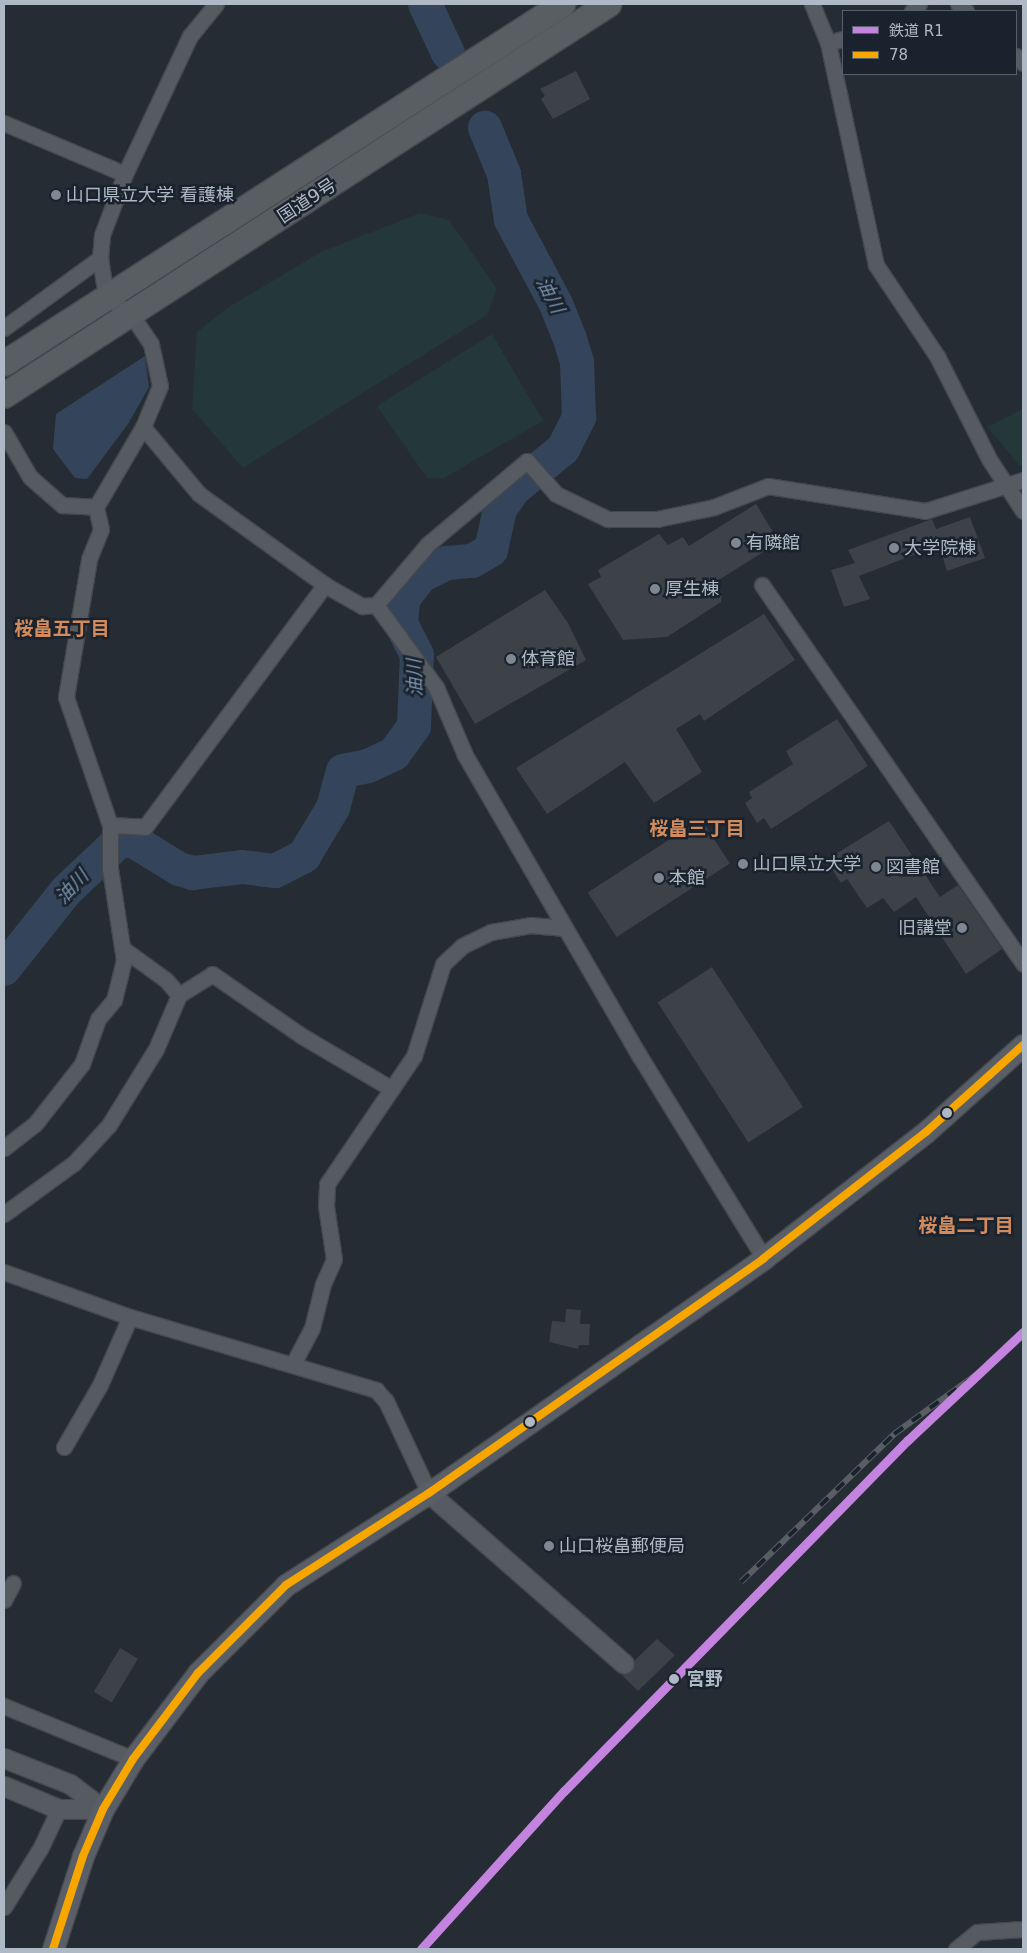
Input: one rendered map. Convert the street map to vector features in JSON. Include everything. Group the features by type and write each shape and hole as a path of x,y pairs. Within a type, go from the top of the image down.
{"highway":[{"name":"国道9号","path":"4,362 562,4"},
{"name":"国道9号","path":"4,395 132,316 608,4"}],"main road":[{"path":"53,1949 103,1809 133,1759 198,1673 286,1586 429,1493 764,1258 926,1132 1023,1045"}],"street":[{"path":"4,1148 35,1124 82,1064 98,1019 114,1000 124,960 110,868 110,825 66,697 89,559 101,530 96,507 143,427 160,386 151,344 132,316 106,296 100,258 102,235 126,174 190,36 216,4"},
{"path":"812,4 828,43 876,265 937,356 989,459 1016,482 1023,511"},
{"path":"828,43 842,39"},
{"path":"4,123 126,174"},
{"path":"4,328 100,258"},
{"path":"143,427 199,494 325,585 362,606 376,605 428,544 528,461 556,494 608,519 657,519 714,507 768,486 925,511 1016,482"},
{"path":"4,432 30,477 62,505 96,507"},
{"path":"110,825 145,826 325,585"},
{"path":"762,585 1023,964"},
{"path":"376,605 436,687 465,755 565,928 764,1258"},
{"path":"293,1364 312,1328 323,1284 334,1258 326,1206 328,1184 414,1056 444,964 462,946 491,932 530,925 565,928"},
{"path":"122,948 166,980 179,995"},
{"path":"4,1214 74,1163 109,1125 156,1049 179,995 212,974 302,1036 392,1089"},
{"path":"4,1272 130,1317 376,1390 386,1401 429,1493 624,1664"},
{"path":"64,1447 100,1385 130,1317"},
{"path":"4,1600 13,1583"},
{"path":"4,1706 133,1759"},
{"path":"4,1758 70,1784 103,1809"},
{"path":"4,1786 59,1809 103,1809"},
{"path":"4,1907 41,1847 59,1809"},
{"path":"956,1949 977,1932 1023,1929"}],"shaded area":[{"path":"420,213 449,220 497,289 487,315 243,468 192,409 197,332 227,308 321,252"},
{"path":"492,334 543,421 444,478 427,478 377,406"},
{"path":"1023,409 1023,465 1019,465 987,427"}],"water":[{"path":"145,356 149,387 128,424 87,479 75,478 53,449 56,414"}],"building":[{"path":"576,71 590,99 553,119 541,99 545,96 540,89"},
{"name":"厚生棟","path":"756,504 779,542 714,583 722,593 721,602 667,637 623,640 588,584 601,577 598,570 659,534 668,545 683,537 689,546"},
{"name":"大学院棟","path":"970,517 985,558 947,571 939,545 859,576 870,599 844,607 831,570 855,563 848,550 932,519 936,529"},
{"name":"体育館","path":"545,590 568,623 586,660 475,724 436,657"},
{"path":"764,614 795,660 704,721 700,714 676,729 702,772 654,803 625,762 547,814 516,768"},
{"path":"837,719 868,766 771,829 764,818 757,823 745,803 752,798 749,792 793,764 786,751"},
{"name":"本館","path":"701,819 730,863 617,937 588,893"},
{"path":"889,821 940,897 958,885 1002,949 966,974 916,897 894,912 883,898 867,908 847,879 841,883 826,860"},
{"path":"712,967 803,1107 748,1142 657,1002"},
{"path":"566,1309 581,1310 580,1324 590,1324 589,1345 579,1345 578,1349 549,1342 552,1321 565,1322"},
{"path":"657,1639 675,1655 638,1691 622,1675 632,1672 635,1660"},
{"path":"120,1648 138,1659 112,1703 94,1692"}],"waterway":[{"name":"油川","path":"425,4 448,53"},
{"name":"油川","path":"4,969 66,891 118,842 132,840 179,869 193,873 242,867 275,871 304,856 333,808 343,771 368,766 394,754 414,726 417,655 401,624 403,599 421,576 447,563 472,561 491,550 500,509 514,489 563,449 579,417 577,362 570,339 557,306 511,220 504,174 485,128"}],"railway":[{"path":"741,1582 894,1434 977,1374"}],"rail line":[{"name":"R1","path":"421,1949 564,1791 908,1440 1023,1332"}],"transit line":[{"name":"78","path":"53,1949 83,1856 103,1809 133,1759 198,1673 286,1585 429,1493 764,1258 926,1132 1023,1045"}],"place":[{"name":"山口県立大学 看護棟","path":"56,195"},
{"name":"有隣館","path":"736,543"},
{"name":"大学院棟","path":"894,548"},
{"name":"厚生棟","path":"655,589"},
{"name":"体育館","path":"511,659"},
{"name":"山口県立大学","path":"743,864"},
{"name":"図書館","path":"876,867"},
{"name":"本館","path":"659,878"},
{"name":"旧講堂","path":"962,928"},
{"name":"山口桜畠郵便局","path":"549,1546"},
{"name":"宮野","path":"674,1679"}],"district":[{"name":"桜畠五丁目","path":"62,629"},
{"name":"桜畠三丁目","path":"697,829"},
{"name":"桜畠二丁目","path":"966,1226"}]}
